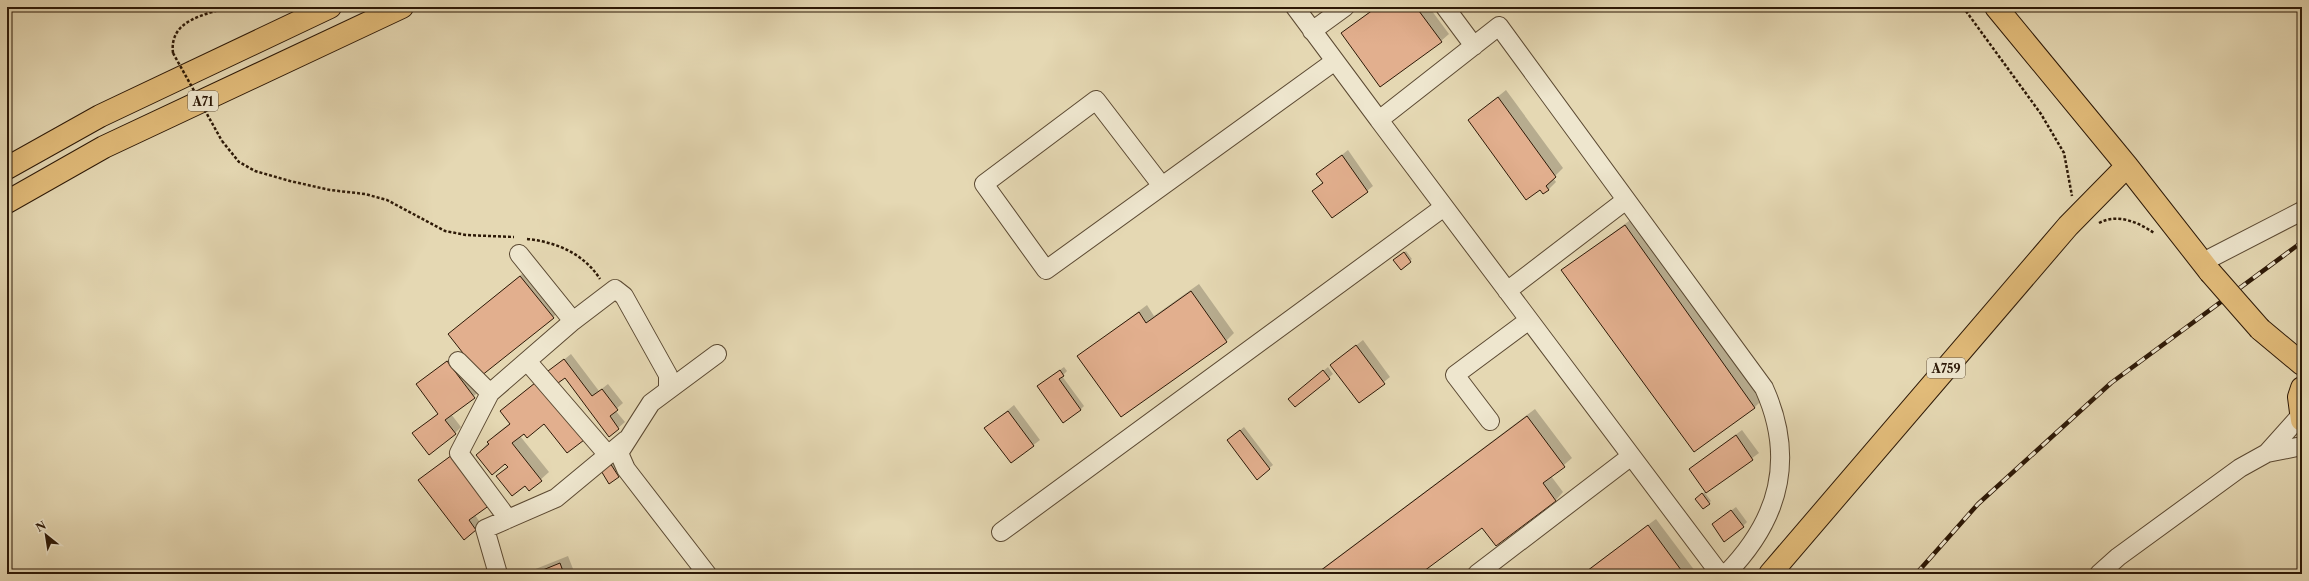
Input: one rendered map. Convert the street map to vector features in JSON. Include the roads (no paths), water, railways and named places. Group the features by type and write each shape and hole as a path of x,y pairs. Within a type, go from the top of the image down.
{"main road":[{"name":"A71","path":"7,168 100,116 330,7"},
{"name":"A71","path":"7,202 104,147 402,7"},
{"path":"1996,7 2127,166 2206,267 2260,329 2302,364"},
{"name":"A759","path":"1770,574 2068,226 2127,166"},
{"path":"2301,418 2299,397 2302,388"}],"lane":[{"path":"1295,7 1630,457 1720,574"},
{"path":"1312,31 1345,7"},
{"path":"1445,7 1474,46"},
{"path":"1378,120 1499,26 1764,388 1775,411 1780,439 1779,476 1770,515 1756,541 1726,574"},
{"path":"1162,186 1096,100 984,184 1046,270 1335,61"},
{"path":"1507,291 1626,200"},
{"path":"1001,532 1444,207"},
{"path":"2206,267 2302,211"},
{"path":"520,243 573,321"},
{"path":"508,519 459,453 490,393 573,321 615,289 624,296 668,376 668,389"},
{"path":"1490,421 1455,375 1529,320"},
{"path":"707,574 626,469 619,453 626,440 651,404 668,389 717,354"},
{"path":"527,361 608,455"},
{"path":"458,362 490,393"},
{"path":"2098,574 2118,557 2240,468 2266,453 2301,418"},
{"path":"498,574 485,529 556,498 626,440"},
{"path":"2266,453 2302,446"},
{"path":"1477,574 1630,457"}],"railway":[{"path":"1916,574 1978,504 2111,383 2302,242"}]}
